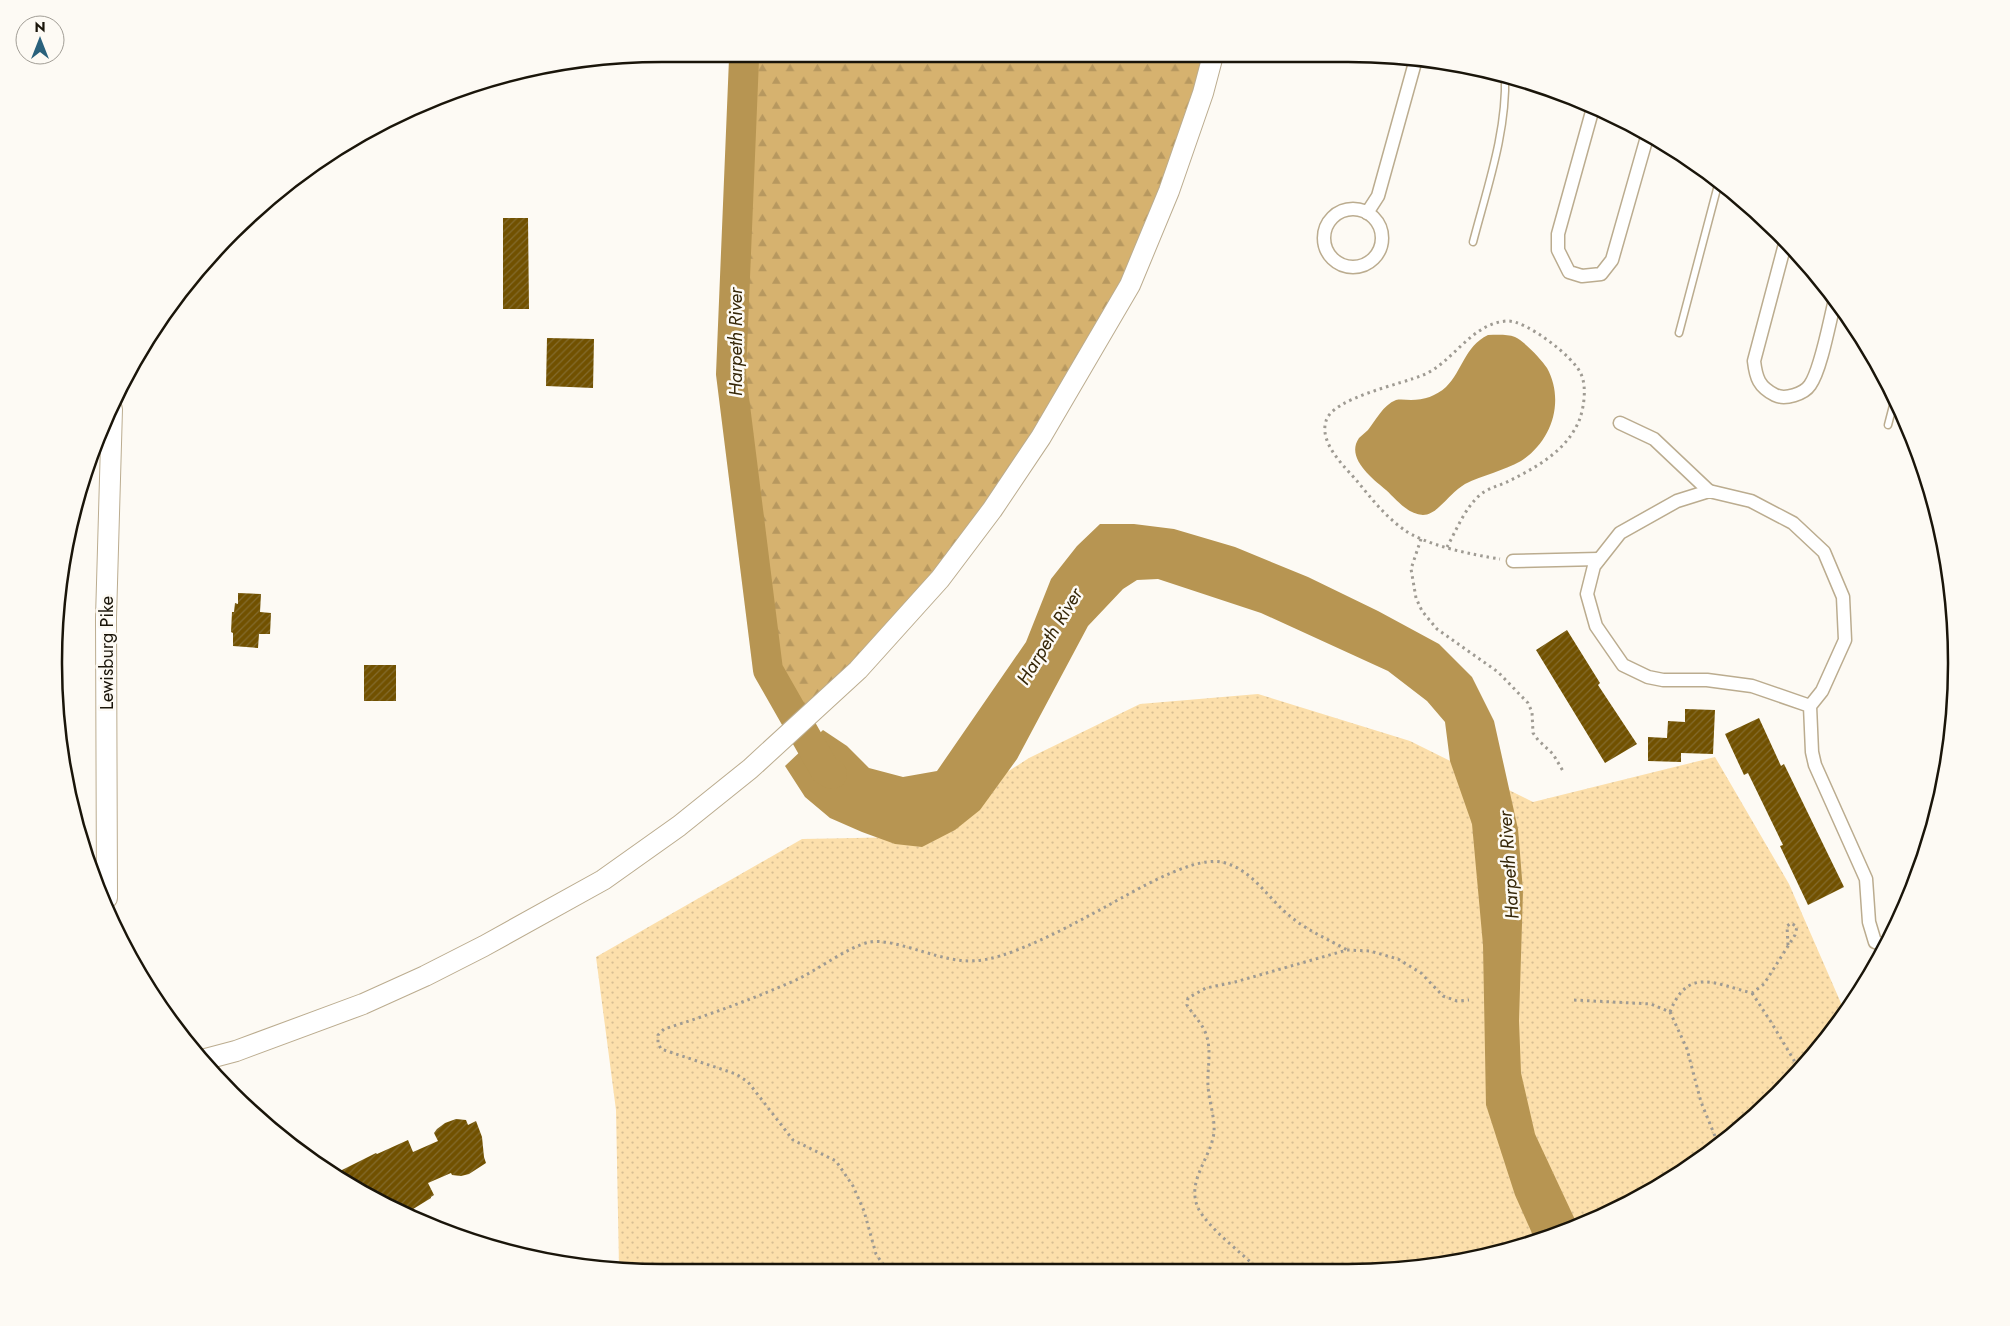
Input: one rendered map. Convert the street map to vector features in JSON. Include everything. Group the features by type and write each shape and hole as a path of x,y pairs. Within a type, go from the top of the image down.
{"main road":[{"path":"211,1058 236,1051 363,1004 425,976 536,919 603,880 680,826 750,769 858,670 940,578 992,510 1042,437 1130,285 1169,191 1203,93 1211,62"},
{"name":"Lewisburg Pike","path":"107,890 106,618 112,425"}],"street":[{"path":"1367,213 1378,196 1414,67"},
{"path":"1591,114 1558,234 1558,250 1569,272 1582,276 1601,274 1612,260 1645,142"},
{"path":"1358,210 1367,213 1379,227 1381,236 1377,254 1361,266 1342,265 1328,253 1324,244 1327,225 1340,212 1358,210"},
{"path":"1783,251 1754,362 1756,376 1766,390 1779,397 1795,395 1810,386 1817,369 1832,310"},
{"path":"1620,423 1654,439 1709,491"},
{"path":"1810,706 1752,686 1707,680 1663,680 1648,677 1623,666 1596,626 1587,594 1594,566 1620,533 1676,501 1709,491 1751,500 1793,523 1824,552 1843,596 1845,640 1822,691 1810,706 1812,752 1814,765 1866,879 1869,922 1875,942 1878,943"},
{"path":"1513,561 1599,559"}],"lane":[{"path":"1473,242 1502,128 1506,84"},
{"path":"1679,333 1716,190"},
{"path":"1888,425 1892,410"}],"path":[{"path":"1447,547 1466,512 1480,496 1546,460 1560,449 1580,420 1584,396 1584,383 1581,374 1571,360 1533,329 1519,322 1500,322 1475,333 1437,368 1413,379 1381,388 1344,403 1335,408 1326,418 1326,436 1332,451 1388,517 1404,530 1421,539 1447,547 1488,558 1513,561"},
{"path":"1421,539 1411,569 1416,598 1422,611 1437,629 1498,672 1528,703 1532,712 1533,733 1553,754 1563,771"},
{"path":"883,1264 876,1254 864,1211 853,1186 836,1161 793,1140 748,1082 736,1074 661,1048 658,1042 658,1035 664,1029 740,1003 796,980 839,956 870,942 899,945 951,960 972,963 990,960 1045,938 1155,881 1205,862 1220,862 1233,866 1256,881 1276,905 1312,932 1347,950"},
{"path":"1752,994 1764,984 1795,935 1796,927 1791,923 1787,926 1788,945"},
{"path":"1253,1264 1212,1225 1199,1209 1195,1196 1195,1180 1214,1132 1208,1086 1210,1059 1208,1042 1206,1033 1187,1006 1188,998 1206,988 1235,982 1347,950 1370,951 1398,959 1421,973 1443,996 1457,1001 1469,1000"},
{"path":"1670,1012 1676,996 1690,985 1704,981 1752,994 1772,1022 1796,1062"},
{"path":"1574,1000 1651,1004 1670,1012 1686,1049 1701,1102 1715,1137"}],"shaded area":[{"path":"1258,694 1410,741 1533,802 1715,757 1789,884 1841,1004 1823,1029 1772,1088 1713,1139 1681,1162 1613,1202 1577,1218 1540,1232 1464,1252 1386,1262 1347,1264 663,1264 619,1261 616,1110 596,957 802,839 907,837 1029,758 1140,704"}],"green space":[{"path":"744,62 1211,62 1130,285 992,510 801,722 768,670 731,374"}],"water":[{"path":"1488,335 1515,337 1523,342 1547,368 1555,394 1555,407 1548,431 1532,453 1521,461 1465,484 1430,514 1423,515 1412,512 1398,502 1362,467 1355,453 1359,438 1391,402 1425,398 1438,393 1446,387 1469,352 1480,340"},
{"path":"1100,524 1134,524 1174,529 1235,547 1308,577 1378,611 1439,644 1472,677 1494,721 1518,829 1523,891 1519,1021 1521,1073 1535,1134 1575,1219 1532,1234 1515,1195 1486,1105 1483,945 1472,824 1450,761 1445,722 1427,701 1388,671 1261,613 1158,579 1137,580 1123,589 1088,626 1017,759 980,810 955,830 922,847 895,844 830,818 805,797 785,766 823,730 847,746 869,768 903,777 937,771 1026,642 1051,579 1077,546"}],"building":[{"path":"503,218 528,218 529,309 503,309"},
{"path":"547,338 594,339 593,388 546,386"},
{"path":"238,593 261,594 260,612 271,613 270,634 259,634 258,648 233,646 233,633 231,632 232,612 234,612 235,603 238,604"},
{"path":"1567,630 1600,683 1598,685 1637,744 1605,763 1536,650"},
{"path":"364,665 396,665 396,701 364,701"},
{"path":"1685,709 1715,710 1713,754 1681,753 1681,762 1648,761 1648,737 1667,738 1668,721 1685,722"},
{"path":"1759,718 1781,766 1784,764 1844,887 1808,905 1780,846 1783,845 1748,773 1744,775 1725,734"},
{"path":"456,1119 466,1120 468,1125 476,1121 482,1137 486,1163 469,1174 461,1176 452,1175 451,1173 428,1183 434,1195 413,1209 342,1170 408,1140 413,1152 438,1141 434,1133 445,1123"}],"waterway":[{"name":"Harpeth River","path":"744,62 731,374 768,670 825,770 832,774"}]}
